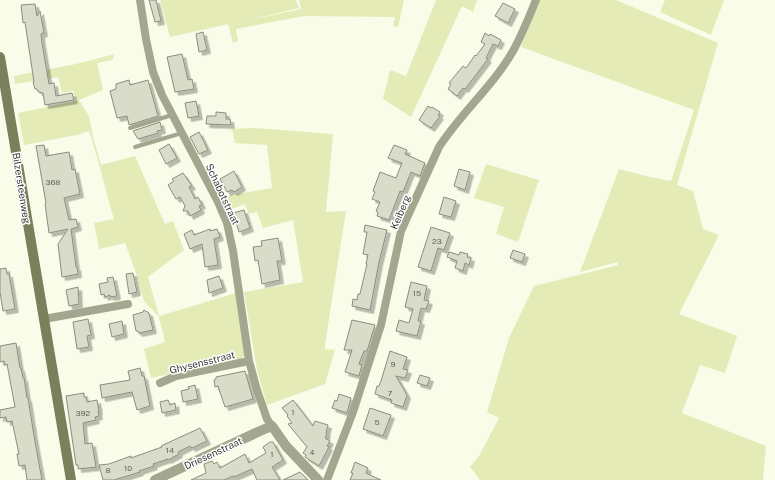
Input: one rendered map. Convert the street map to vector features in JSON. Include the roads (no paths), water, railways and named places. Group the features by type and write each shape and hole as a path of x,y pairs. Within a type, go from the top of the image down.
{"main road":[{"name":"Bilzersteenweg","path":"0,57 71,480"}],"street":[{"name":"Schabotstraat","path":"140,0 153,72 162,95 218,202 227,223 231,236 249,360 267,419 272,426"},
{"name":"Keiberg","path":"327,480 353,412 381,325 401,231 439,147 513,51 536,0"},
{"path":"44,319 128,304"},
{"name":"Ghysensstraat","path":"160,383 176,376 249,360"},
{"path":"272,426 286,446 318,480"},
{"name":"Driesenstraat","path":"155,480 260,430 272,426"}],"lane":[{"path":"130,128 172,115"},
{"path":"135,147 182,133"}]}
